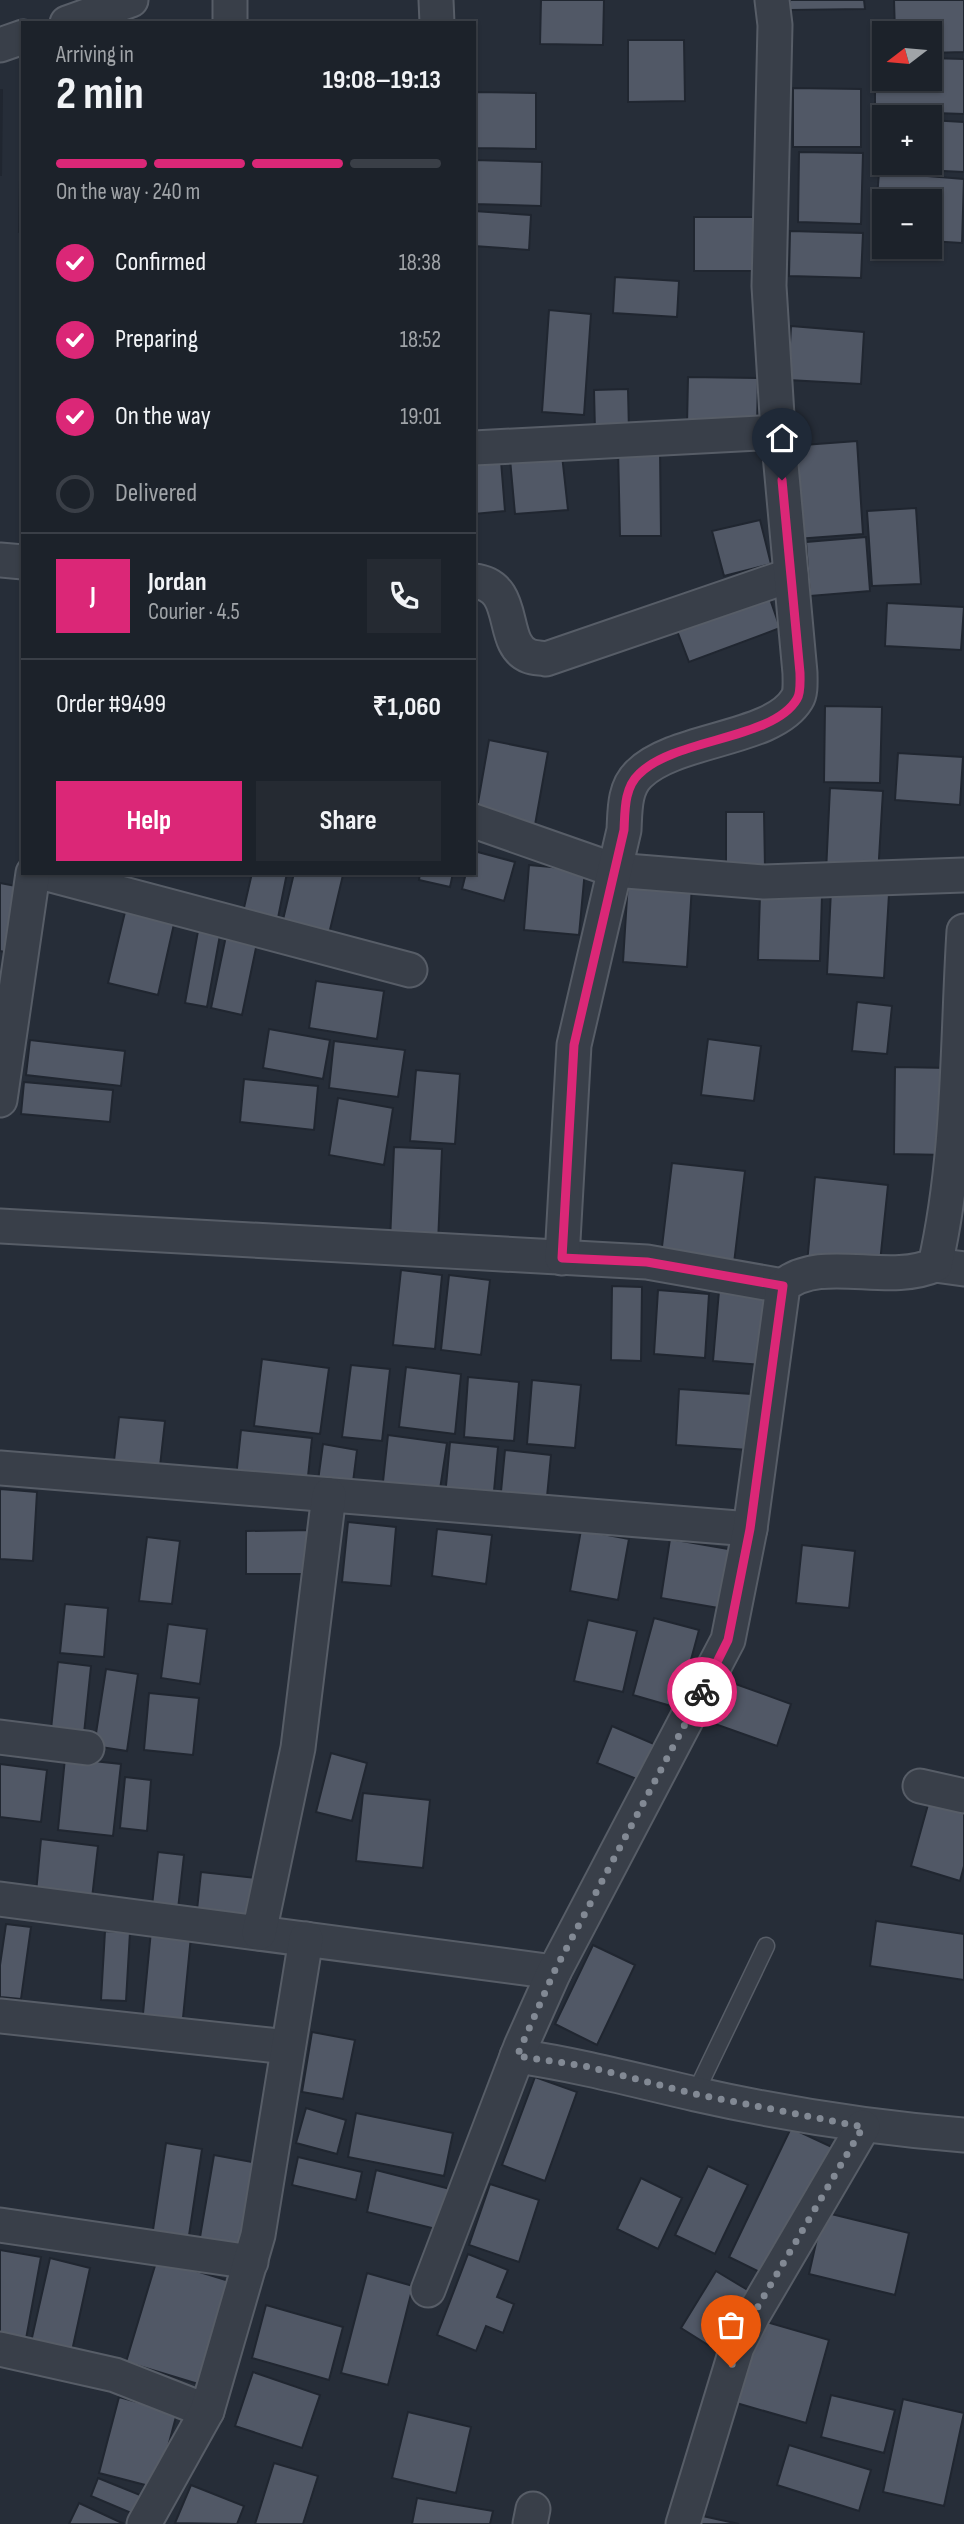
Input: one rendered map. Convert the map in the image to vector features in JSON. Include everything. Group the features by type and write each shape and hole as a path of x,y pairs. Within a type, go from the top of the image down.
{"street":[{"path":"230,0 230,21"},
{"path":"436,0 437,21"},
{"path":"562,1258 574,1045 624,830 627,794 638,775 659,760 782,717 799,697 800,673 778,432 769,286 775,25 772,0"},
{"path":"74,21 112,11"},
{"path":"0,45 21,38"},
{"path":"476,447 778,432"},
{"path":"0,560 21,562"},
{"path":"476,581 493,585 501,596 519,648 528,656 546,659 791,575"},
{"path":"476,822 614,870 764,881 964,875"},
{"path":"0,1100 33,875"},
{"path":"52,875 410,970"},
{"path":"0,1226 647,1262 783,1286 812,1272 889,1275 950,1267 942,1233 953,1142 964,931"},
{"path":"428,2290 517,2056 554,1972 728,1640 750,1529 783,1286"},
{"path":"0,1468 750,1529"},
{"path":"259,1933 298,1748 329,1495"},
{"path":"0,1737 87,1748"},
{"path":"920,1786 964,1796"},
{"path":"0,1899 554,1972"},
{"path":"144,2524 207,2411 251,2262 258,2235 306,1939"},
{"path":"0,2016 288,2047"},
{"path":"517,2056 585,2066 695,2094 863,2127 964,2136"},
{"path":"683,2524 737,2347 863,2127"},
{"path":"0,2225 251,2262"},
{"path":"0,2348 115,2375 207,2411"}],"lane":[{"path":"695,2094 766,1946"}],"building":[{"path":"541,0 604,0 603,45 540,44"},
{"path":"790,0 864,0 865,9 790,10"},
{"path":"894,0 964,0 964,52 942,53 942,21 895,21"},
{"path":"628,40 684,40 685,101 628,102"},
{"path":"942,58 964,59 964,114 942,113 942,105 875,105 875,91 942,91"},
{"path":"793,88 861,89 861,147 793,147"},
{"path":"2,90 1,175 0,175"},
{"path":"476,92 536,93 536,149 476,148"},
{"path":"942,121 964,122 964,172 942,171"},
{"path":"799,152 863,153 861,224 798,222"},
{"path":"476,160 542,162 541,206 476,204"},
{"path":"879,175 964,179 962,243 942,242 942,189 878,189"},
{"path":"20,181 21,181 21,232"},
{"path":"476,211 531,215 529,250 476,246"},
{"path":"694,217 761,217 761,271 694,271"},
{"path":"790,231 863,233 861,278 789,276"},
{"path":"615,277 679,281 677,317 613,313"},
{"path":"549,310 591,314 584,415 542,412"},
{"path":"791,326 864,332 861,384 788,380"},
{"path":"688,377 758,378 757,427 687,426"},
{"path":"628,389 629,432 595,432 594,390"},
{"path":"857,441 863,534 796,539 790,446"},
{"path":"618,448 660,448 661,536 620,536"},
{"path":"562,455 568,510 515,514 510,459"},
{"path":"501,461 505,511 476,514 476,463"},
{"path":"916,508 921,584 872,586 867,511"},
{"path":"760,520 771,564 724,576 712,531"},
{"path":"866,537 870,591 810,596 806,542"},
{"path":"768,593 780,628 689,662 676,628"},
{"path":"887,603 964,607 961,650 885,646"},
{"path":"825,706 882,707 880,783 824,782"},
{"path":"489,740 548,752 535,825 476,814"},
{"path":"898,753 963,757 960,805 895,800"},
{"path":"830,788 883,791 878,875 826,872"},
{"path":"726,812 764,812 765,869 726,868"},
{"path":"476,852 515,862 504,901 462,889 466,875 476,875"},
{"path":"529,865 585,870 579,935 524,930"},
{"path":"252,875 287,875 275,933 240,925"},
{"path":"294,875 343,875 329,934 282,924"},
{"path":"420,875 453,875 450,887 419,880"},
{"path":"628,881 692,885 687,967 623,962"},
{"path":"0,883 21,887 9,953 0,951"},
{"path":"831,890 889,894 884,978 827,974"},
{"path":"760,894 822,895 820,961 758,960"},
{"path":"125,912 174,924 158,995 108,983"},
{"path":"198,931 220,935 207,1007 185,1003"},
{"path":"226,936 257,943 242,1015 211,1008"},
{"path":"316,981 384,991 377,1039 309,1028"},
{"path":"857,1002 892,1006 887,1054 852,1051"},
{"path":"269,1029 330,1040 323,1079 263,1068"},
{"path":"708,1039 761,1046 754,1101 701,1095"},
{"path":"30,1040 125,1051 121,1086 26,1075"},
{"path":"334,1041 405,1050 398,1097 329,1088"},
{"path":"895,1067 950,1068 948,1155 894,1154"},
{"path":"416,1070 460,1074 455,1144 410,1141"},
{"path":"244,1079 318,1086 314,1130 240,1122"},
{"path":"24,1082 113,1090 110,1122 21,1114"},
{"path":"338,1098 393,1108 384,1165 329,1155"},
{"path":"394,1147 442,1149 438,1243 390,1241"},
{"path":"672,1163 745,1171 734,1263 661,1255"},
{"path":"815,1177 888,1185 879,1272 807,1264"},
{"path":"401,1270 442,1275 435,1349 393,1345"},
{"path":"449,1275 490,1280 481,1355 441,1350"},
{"path":"612,1286 642,1287 641,1361 611,1360"},
{"path":"658,1290 709,1294 705,1358 654,1354"},
{"path":"719,1291 769,1296 762,1365 713,1361"},
{"path":"262,1359 329,1368 320,1434 254,1426"},
{"path":"351,1365 390,1369 382,1441 342,1437"},
{"path":"406,1367 461,1374 455,1434 399,1427"},
{"path":"468,1377 519,1382 514,1441 464,1437"},
{"path":"532,1380 581,1385 575,1448 527,1444"},
{"path":"679,1389 752,1394 749,1450 676,1445"},
{"path":"119,1417 165,1421 160,1466 114,1461"},
{"path":"241,1430 312,1438 307,1486 236,1478"},
{"path":"388,1435 447,1443 439,1496 382,1491"},
{"path":"450,1442 498,1447 493,1502 445,1497"},
{"path":"323,1444 357,1450 352,1490 317,1488"},
{"path":"505,1450 551,1455 546,1507 500,1502"},
{"path":"0,1489 37,1492 33,1561 0,1559"},
{"path":"348,1522 396,1527 391,1586 342,1582"},
{"path":"437,1529 492,1535 486,1584 432,1576"},
{"path":"313,1530 313,1574 246,1574 246,1531"},
{"path":"581,1530 629,1539 618,1600 570,1591"},
{"path":"147,1537 180,1541 172,1604 139,1601"},
{"path":"670,1539 734,1550 724,1609 661,1598"},
{"path":"802,1545 855,1551 849,1608 796,1603"},
{"path":"65,1604 108,1608 104,1657 60,1653"},
{"path":"654,1618 699,1630 678,1708 633,1695"},
{"path":"588,1620 637,1631 623,1692 574,1681"},
{"path":"168,1624 207,1629 200,1684 161,1678"},
{"path":"58,1662 91,1666 83,1743 50,1739"},
{"path":"106,1669 138,1674 127,1751 94,1746"},
{"path":"730,1682 791,1704 777,1746 715,1724"},
{"path":"149,1693 199,1698 193,1755 144,1750"},
{"path":"612,1726 654,1744 639,1780 597,1763"},
{"path":"331,1753 367,1763 352,1821 316,1812"},
{"path":"65,1758 121,1764 113,1836 58,1830"},
{"path":"0,1764 47,1770 41,1822 0,1817"},
{"path":"125,1777 151,1780 147,1831 120,1828"},
{"path":"363,1793 430,1800 423,1868 356,1861"},
{"path":"929,1801 964,1811 964,1866 960,1881 911,1866"},
{"path":"41,1839 98,1846 92,1898 36,1893"},
{"path":"158,1852 184,1855 178,1909 152,1906"},
{"path":"201,1872 265,1879 261,1917 197,1910"},
{"path":"876,1921 964,1934 964,1980 870,1966"},
{"path":"6,1924 31,1927 21,1999 0,1997 0,1965"},
{"path":"105,1931 130,1932 126,2001 101,2000"},
{"path":"151,1931 191,1936 182,2028 142,2024"},
{"path":"593,1945 635,1965 597,2045 555,2024"},
{"path":"312,2032 355,2040 343,2099 302,2092"},
{"path":"535,2077 577,2092 545,2181 502,2165"},
{"path":"306,2108 346,2120 337,2154 296,2143"},
{"path":"356,2113 453,2133 444,2176 348,2157"},
{"path":"791,2128 834,2148 772,2278 729,2257"},
{"path":"166,2143 202,2149 187,2249 151,2243"},
{"path":"214,2155 257,2163 242,2250 199,2243"},
{"path":"298,2157 362,2172 356,2200 292,2185"},
{"path":"708,2166 748,2185 715,2254 675,2235"},
{"path":"376,2170 454,2190 444,2231 367,2212"},
{"path":"641,2178 682,2198 658,2249 617,2229"},
{"path":"490,2184 539,2200 519,2262 469,2245"},
{"path":"823,2212 909,2233 895,2295 809,2274"},
{"path":"0,2250 41,2257 26,2339 0,2334"},
{"path":"468,2254 508,2270 497,2297 514,2304 503,2333 486,2326 476,2351 437,2335"},
{"path":"50,2258 90,2268 72,2351 31,2342"},
{"path":"157,2259 239,2284 208,2387 126,2362"},
{"path":"716,2271 751,2292 716,2350 681,2328"},
{"path":"367,2273 413,2286 388,2385 341,2373"},
{"path":"266,2305 343,2327 329,2380 252,2358"},
{"path":"756,2319 829,2340 806,2423 733,2402"},
{"path":"253,2372 320,2395 302,2448 235,2426"},
{"path":"831,2395 895,2410 884,2453 821,2437"},
{"path":"119,2397 177,2413 157,2488 99,2473"},
{"path":"903,2399 964,2413 944,2506 883,2492"},
{"path":"408,2412 471,2427 456,2493 392,2478"},
{"path":"789,2445 871,2470 859,2511 777,2485"},
{"path":"274,2463 318,2476 303,2524 255,2524"},
{"path":"98,2478 150,2499 143,2518 91,2496"},
{"path":"191,2485 244,2506 237,2524 175,2523"},
{"path":"417,2498 493,2511 490,2524 412,2524"},
{"path":"79,2503 124,2524 69,2524"},
{"path":"698,2515 739,2524 696,2524"}],"way so far":[{"path":"702,1692 554,1972 517,2056 585,2066 695,2094 863,2127 753,2315 737,2347 731,2367"}],"route":[{"path":"702,1692 728,1640 750,1529 777,1312 783,1286 647,1262 562,1258 574,1045 624,830 627,794 638,775 659,760 782,717 799,697 800,673 782,480"}]}
